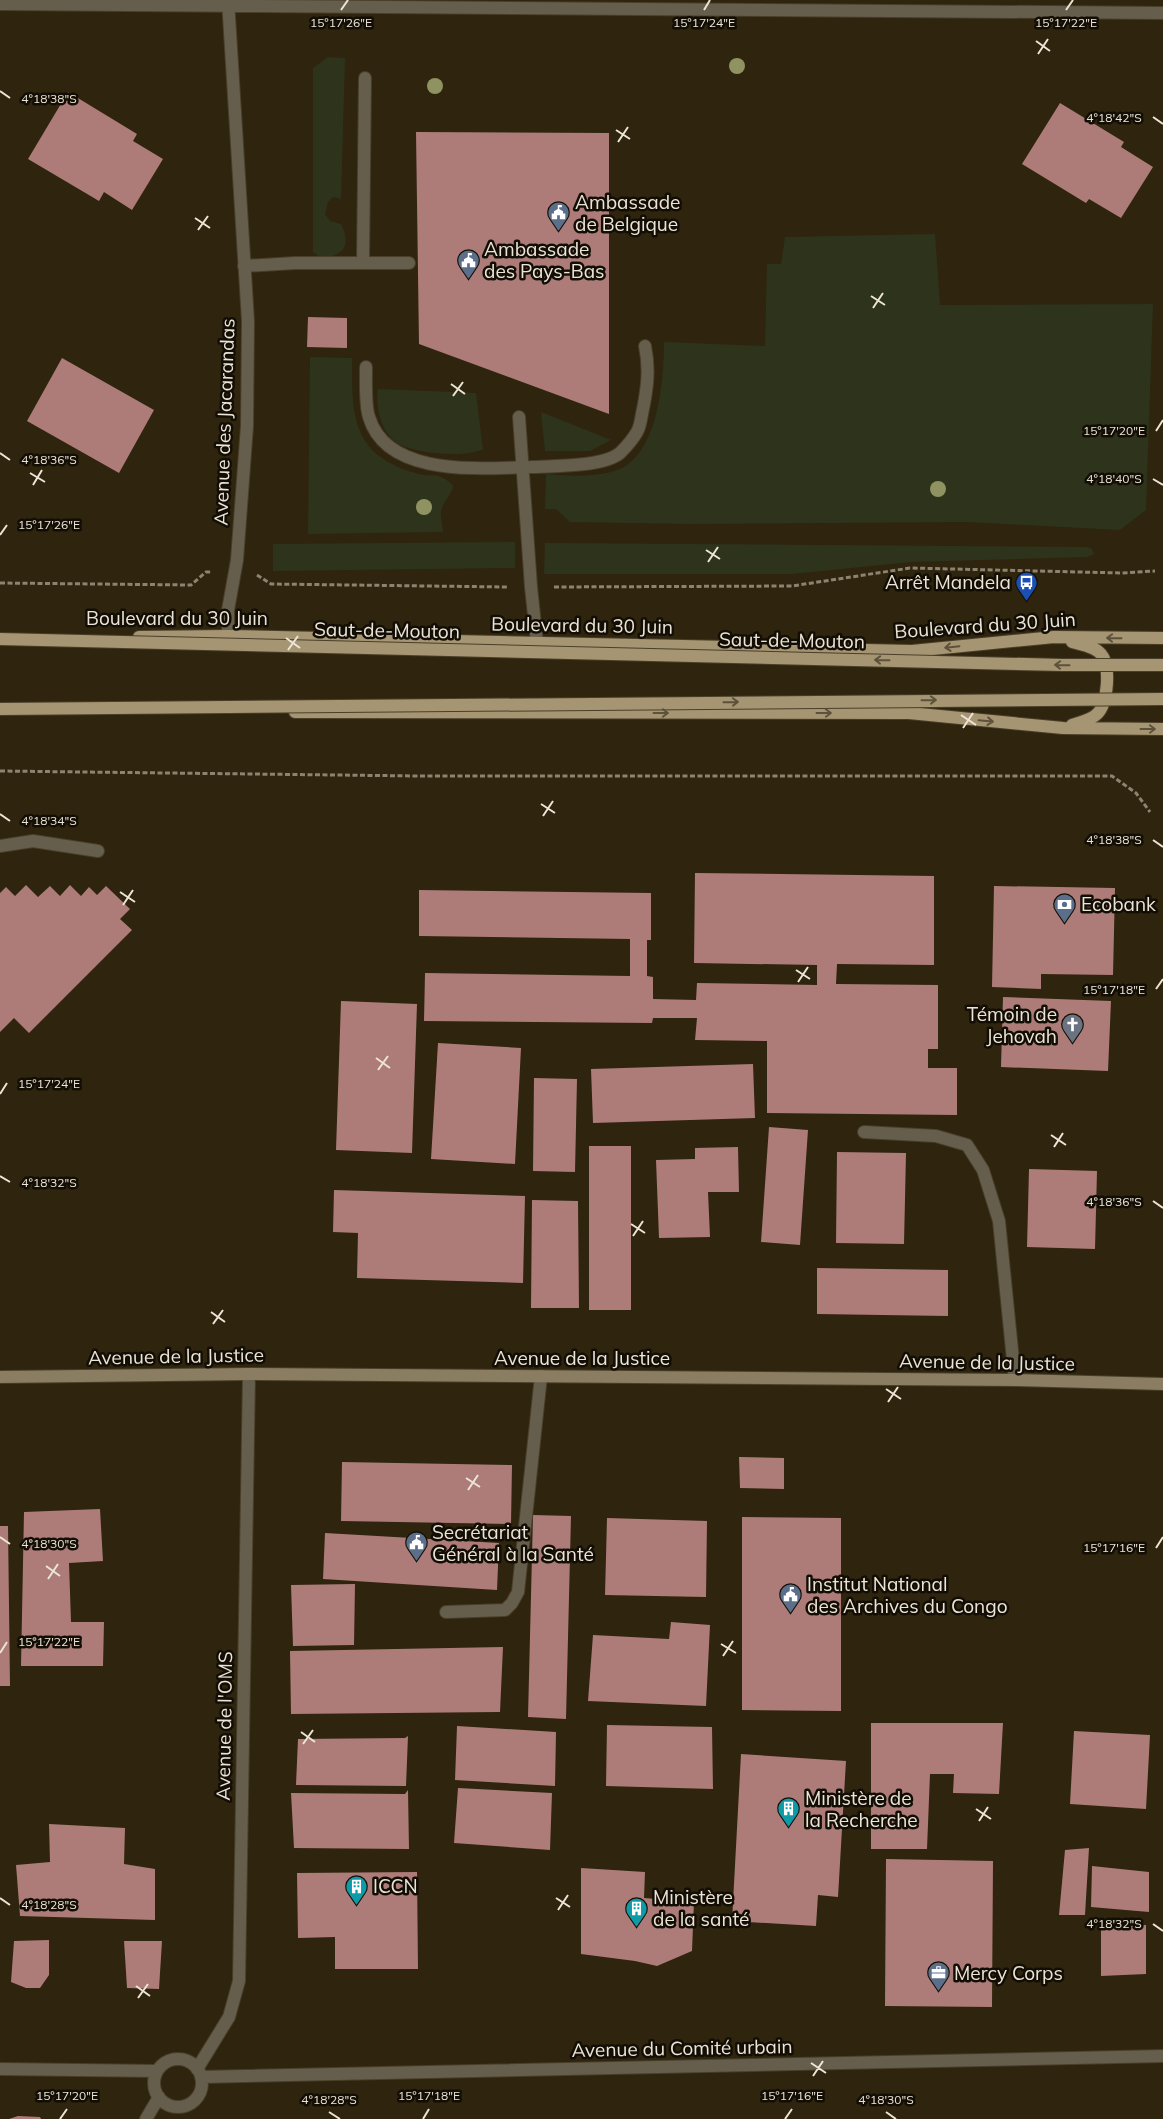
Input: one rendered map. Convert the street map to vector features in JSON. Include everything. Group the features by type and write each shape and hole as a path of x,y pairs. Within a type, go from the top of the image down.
{"main road":[{"name":"Boulevard du 30 Juin","path":"0,639 228,636 912,651 1054,637 1163,638"},
{"path":"1054,637 1096,650 1102,654 1106,668 1106,696 1102,709 1091,718 1063,728"},
{"name":"Saut-de-Mouton","path":"0,639 1052,665 1163,665"},
{"path":"0,709 1163,699"},
{"path":"0,709 315,713 909,714 1063,728 1163,729"},
{"name":"Avenue de la Justice","path":"0,1377 249,1374 1016,1380 1163,1384"}],"street":[{"path":"0,4 228,3 1163,13"},
{"name":"Avenue des Jacarandas","path":"228,3 248,321 247,426 237,560 228,610 228,636"},
{"path":"364,78 364,263"},
{"path":"244,266 296,263 408,263"},
{"path":"366,367 368,416 383,440 404,456 451,468 481,470 573,466 600,461 619,454 638,431 647,391 649,366 645,346"},
{"path":"519,417 531,587 537,643"},
{"path":"0,846 32,841 98,851"},
{"path":"864,1132 936,1136 967,1145 983,1170 999,1221 1016,1380"},
{"name":"Avenue de l'OMS","path":"199,2073 229,2018 238,1982 249,1374"},
{"path":"446,1612 505,1610 518,1592 541,1376"},
{"name":"Avenue du Comité urbain","path":"199,2073 1163,2056"},
{"path":"181,2059 190,2062 199,2073 202,2086 198,2095 192,2102 184,2106 175,2107 166,2104 154,2089 157,2071 163,2064 171,2060 181,2059"},
{"path":"0,2069 157,2071"},
{"path":"146,2119 159,2097"},
{"path":"177,2119 184,2106"}],"path":[{"path":"249,570 271,584 531,587 792,586 910,568 1122,574 1155,571"},
{"path":"0,583 191,585 206,572"},
{"path":"0,771 419,776 1112,776 1136,793 1150,812"}],"green space":[{"path":"328,57 345,58 341,199 333,197 328,202 325,214 330,221 341,224 346,238 343,249 340,252 321,258 313,252 313,68"},
{"path":"935,234 940,305 1153,304 1146,510 1120,530 966,522 691,524 570,522 556,509 545,509 546,474 579,476 611,472 627,465 639,453 648,437 660,398 664,342 765,346 767,264 781,264 785,237"},
{"path":"310,357 352,358 355,414 367,443 378,455 394,465 415,473 442,477 453,485 441,511 443,532 308,534"},
{"path":"378,389 476,393 483,450 463,454 437,453 421,451 399,444 393,440 384,427 377,404"},
{"path":"541,412 611,440 590,451 545,451"},
{"path":"515,542 515,568 273,571 273,544"},
{"path":"545,543 1086,547 1092,549 1094,554 1087,557 911,562 792,574 544,574"}],"building":[{"path":"68,92 137,134 133,141 163,159 132,210 104,192 99,201 28,159"},
{"path":"1060,103 1124,142 1121,147 1153,167 1121,218 1089,199 1086,203 1022,164"},
{"path":"416,132 609,133 609,414 419,344"},
{"path":"308,317 347,318 347,348 307,347"},
{"path":"62,358 154,410 119,473 27,421"},
{"path":"695,873 934,876 934,965 837,964 836,984 938,985 938,1049 928,1049 928,1068 957,1068 957,1115 767,1113 767,1041 695,1040 697,1018 653,1018 652,1023 424,1021 425,973 630,976 630,939 419,936 419,890 651,893 651,940 647,940 647,976 653,977 653,999 696,1000 697,983 817,985 817,965 694,963"},
{"path":"26,885 38,897 50,886 60,896 70,885 81,896 89,887 97,895 106,886 130,909 120,919 132,930 29,1033 14,1018 0,1032 0,893 6,887 15,896"},
{"path":"994,886 1115,888 1113,975 1041,974 1041,989 992,987"},
{"path":"1003,997 1111,1001 1108,1071 1001,1067"},
{"path":"341,1001 417,1004 412,1153 336,1150"},
{"path":"438,1043 521,1048 515,1164 431,1159"},
{"path":"753,1064 755,1118 593,1123 591,1069"},
{"path":"534,1078 577,1079 575,1172 533,1171"},
{"path":"769,1127 808,1130 800,1245 761,1242"},
{"path":"589,1146 631,1146 631,1310 589,1310"},
{"path":"738,1147 739,1192 708,1192 710,1237 659,1238 656,1160 695,1159 695,1148"},
{"path":"837,1152 906,1153 904,1244 836,1243"},
{"path":"1029,1169 1097,1171 1095,1249 1027,1247"},
{"path":"334,1190 525,1196 523,1283 357,1278 358,1233 333,1232"},
{"path":"532,1200 578,1201 579,1308 531,1308"},
{"path":"817,1268 948,1270 948,1316 817,1314"},
{"path":"739,1457 784,1458 784,1489 740,1488"},
{"path":"342,1462 512,1465 511,1524 341,1521"},
{"path":"100,1509 103,1561 69,1563 71,1622 104,1622 103,1666 21,1666 24,1512"},
{"path":"533,1515 571,1516 566,1719 528,1717"},
{"name":"Institut National des Archives du Congo","path":"742,1517 841,1518 841,1711 742,1710"},
{"path":"607,1518 707,1521 706,1597 605,1595"},
{"path":"0,1526 8,1526 10,1686 0,1686"},
{"path":"325,1533 499,1543 497,1590 323,1579"},
{"path":"355,1584 354,1645 293,1646 291,1585"},
{"path":"671,1622 710,1625 706,1706 588,1701 593,1635 669,1639"},
{"path":"503,1647 500,1712 291,1714 290,1651"},
{"path":"871,1723 1003,1723 999,1794 953,1793 954,1774 930,1774 927,1849 871,1849"},
{"path":"607,1725 712,1727 713,1789 606,1786"},
{"path":"457,1726 556,1732 555,1786 455,1780"},
{"path":"1074,1731 1150,1735 1146,1809 1070,1804"},
{"path":"408,1736 406,1786 296,1785 298,1739 405,1738"},
{"name":"Ministère de la Recherche","path":"741,1754 846,1761 838,1897 818,1895 816,1926 732,1921"},
{"path":"458,1788 552,1793 550,1850 454,1843"},
{"path":"408,1790 409,1849 294,1848 291,1793 405,1794"},
{"path":"49,1824 125,1828 124,1864 155,1869 155,1920 20,1916 16,1865 50,1862"},
{"path":"1089,1848 1085,1915 1059,1915 1065,1850"},
{"path":"886,1859 993,1861 992,2007 885,2006"},
{"path":"1092,1866 1149,1872 1149,1912 1091,1907"},
{"name":"Ministère de la santé","path":"581,1868 645,1872 644,1898 694,1902 692,1951 657,1966 635,1961 581,1954"},
{"name":"ICCN","path":"417,1872 418,1969 335,1969 335,1937 298,1938 297,1873"},
{"path":"1146,1925 1146,1974 1101,1976 1101,1927"},
{"path":"49,1940 49,1975 40,1988 26,1988 11,1982 14,1941"},
{"path":"124,1941 162,1941 159,1989 127,1988"},
{"path":"18,2116 40,2117 41,2119 9,2119"}],"place":[{"name":"Ambassade de Belgique","path":"559,232"},
{"name":"Ambassade des Pays-Bas","path":"468,279"},
{"name":"Arrêt Mandela","path":"1027,601"},
{"name":"Ecobank","path":"1065,923"},
{"name":"Témoin de Jehovah","path":"1073,1044"},
{"name":"Secrétariat Général à la Santé","path":"416,1562"},
{"name":"Institut National des Archives du Congo","path":"791,1614"},
{"name":"Ministère de la Recherche","path":"789,1828"},
{"name":"ICCN","path":"357,1905"},
{"name":"Ministère de la santé","path":"637,1927"},
{"name":"Mercy Corps","path":"938,1992"}]}
